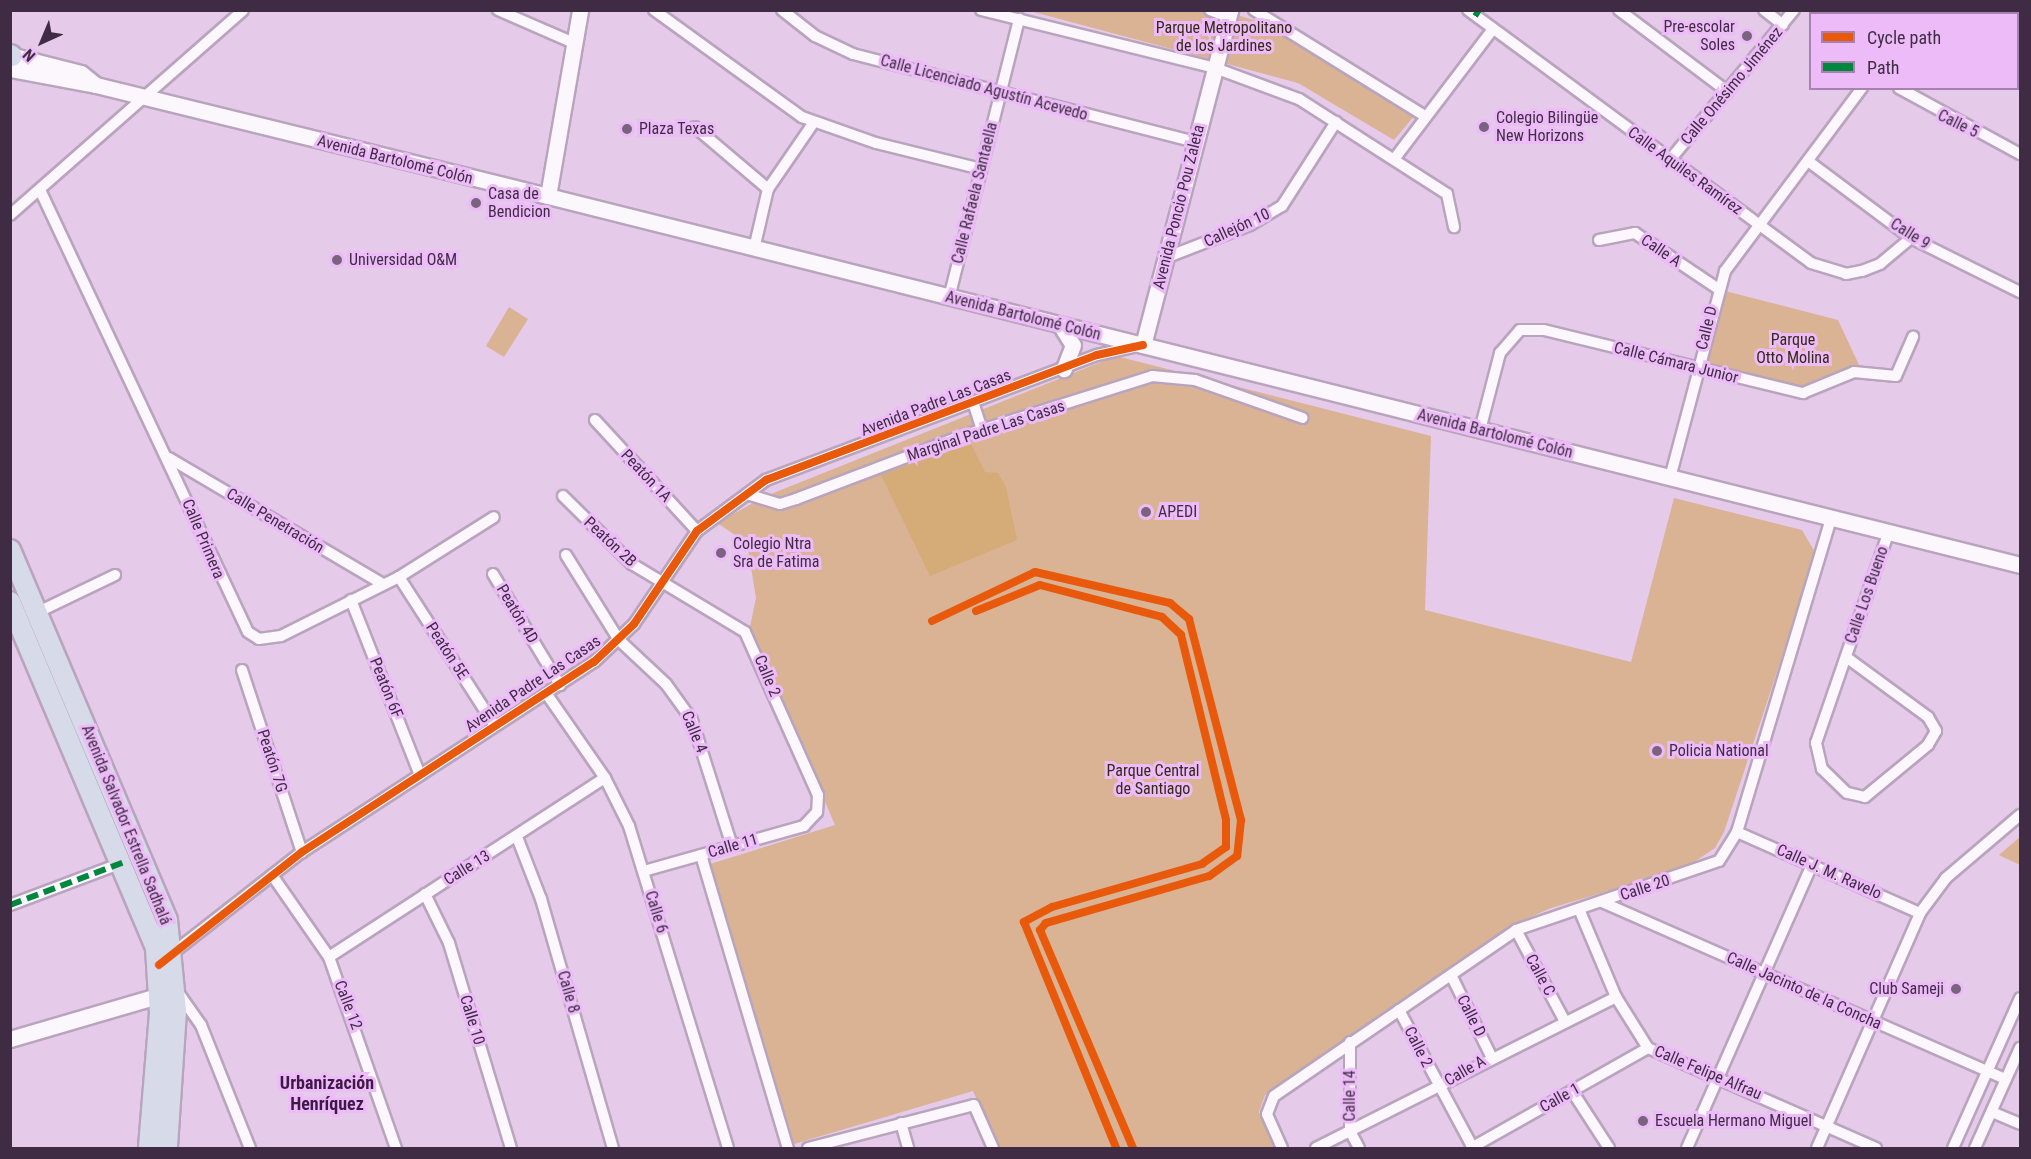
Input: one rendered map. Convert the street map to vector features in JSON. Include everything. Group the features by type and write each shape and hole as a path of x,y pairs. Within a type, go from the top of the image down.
{"highway":[{"name":"Avenida Salvador Estrella Sadhalá","path":"10,550 167,920 167,1149"},
{"name":"Avenida Salvador Estrella Sadhalá","path":"10,602 166,959"},
{"name":"Avenida Salvador Estrella Sadhalá","path":"149,1149 167,992"}],"main road":[{"path":"548,196 580,10"},
{"name":"Avenida Poncio Pou Zaleta","path":"1143,345 1229,14"},
{"name":"Avenida Bartolomé Colón","path":"11,59 81,73 96,85 1143,345 1888,534 2020,565"},
{"path":"1061,326 1073,345 1064,369"},
{"path":"10,1039 167,992"}],"street":[{"path":"10,215 40,190 140,96 243,10"},
{"path":"498,10 574,44"},
{"path":"654,10 814,122 981,169"},
{"name":"Calle Licenciado Agustín Acevedo","path":"782,10 840,49 1196,142"},
{"path":"981,10 1258,80 1336,122 1395,158 1447,194 1454,227"},
{"path":"1210,10 1229,14"},
{"path":"1254,10 1425,116"},
{"path":"1619,10 1728,92"},
{"path":"1764,10 1783,25"},
{"name":"Calle Onésimo Jiménez","path":"1669,160 1794,10"},
{"name":"Calle Aquiles Ramírez","path":"1474,12 1493,29 1811,263 1846,274 1880,264 1911,238"},
{"name":"Calle Rafaela Santaella","path":"949,298 1018,19"},
{"path":"1395,158 1493,29"},
{"name":"Calle D","path":"1670,478 1717,288 1756,222 1808,161 1861,90"},
{"name":"Calle 5","path":"1903,90 2020,154"},
{"path":"754,249 768,189 814,122"},
{"name":"Callejón 10","path":"1165,258 1250,225 1282,206 1336,122"},
{"path":"695,127 768,189"},
{"name":"Calle 9","path":"1808,161 1911,238 2020,292"},
{"name":"Calle Primera","path":"40,190 248,632 271,640 381,583 399,577 494,517"},
{"name":"Calle A","path":"1599,240 1637,234 1717,288"},
{"name":"Calle Cámara Junior","path":"1480,430 1500,353 1520,330 1544,330 1803,393 1854,372 1896,376 1913,338"},
{"name":"Avenida Padre Las Casas","path":"166,959 302,852 560,685 619,640 697,531 720,510 750,495 766,480 1064,369 1143,345"},
{"path":"1194,359 1201,383"},
{"name":"Marginal Padre Las Casas","path":"750,495 780,504 982,430 1152,376 1172,374 1201,383 1223,394 1303,418"},
{"path":"973,402 982,430"},
{"name":"Peatón 1A","path":"595,420 697,531"},
{"name":"Calle Penetración","path":"168,458 381,583"},
{"name":"Peatón 2B","path":"563,496 613,548 660,584"},
{"name":"Calle 20","path":"1282,1149 1268,1104 1350,1042 1516,930 1719,861 1737,832 1831,519"},
{"name":"Calle Los Bueno","path":"1846,657 1928,717 1935,731 1928,745 1865,797 1847,793 1822,770 1815,753 1846,657 1888,534"},
{"name":"Calle 4","path":"566,555 619,640 666,684 692,720 732,846"},
{"name":"Peatón 4D","path":"493,574 560,685"},
{"path":"18,621 115,575"},
{"name":"Peatón 5E","path":"399,577 495,726"},
{"name":"Calle 2","path":"660,584 703,604 752,641 818,795 817,812"},
{"name":"Peatón 6F","path":"351,600 420,775"},
{"name":"Peatón 7G","path":"242,670 302,852"},
{"name":"Calle 6","path":"546,693 605,778 644,871 728,1149"},
{"name":"Calle 13","path":"329,957 605,778"},
{"name":"Calle 11","path":"644,871 804,826 817,812"},
{"path":"1816,1149 1920,913 1946,878 2020,815"},
{"name":"Calle J. M. Ravelo","path":"1737,832 1920,913"},
{"name":"Calle 8","path":"517,837 541,899 613,1149"},
{"path":"701,855 788,1149"},
{"path":"10,905 122,862"},
{"path":"1687,1149 1812,865"},
{"name":"Calle 12","path":"272,875 329,957 396,1149"},
{"name":"Calle 10","path":"425,894 449,943 511,1149"},
{"name":"Calle Jacinto de la Concha","path":"1602,902 2006,1079"},
{"name":"Calle Felipe Alfrau","path":"1579,909 1616,997 1648,1048 1876,1149"},
{"name":"Calle C","path":"1516,930 1564,1020"},
{"name":"Calle D","path":"1451,975 1491,1056"},
{"path":"167,992 201,1025 250,1149"},
{"name":"Calle A","path":"1316,1149 1438,1087 1491,1056 1616,997"},
{"path":"1953,1149 2020,998"},
{"name":"Calle 2","path":"1399,1010 1472,1148"},
{"name":"Calle 14","path":"1350,1042 1350,1131 1359,1149"},
{"name":"Calle 1","path":"1472,1148 1648,1048"},
{"path":"1975,1149 2020,1048"},
{"path":"1572,1092 1609,1149"},
{"path":"808,1149 825,1147 901,1123 974,1105 993,1149"},
{"path":"1992,1112 2020,1124"},
{"path":"901,1123 908,1149"}],"green space":[{"name":"Parque Metropolitano de los Jardines","path":"1030,11 1224,11 1267,24 1421,108 1394,140 1298,83"},
{"name":"Parque Otto Molina","path":"1725,291 1838,320 1859,365 1804,389 1705,366"},
{"path":"509,307 528,319 504,357 486,346"},
{"name":"Parque Central de Santiago","path":"1116,356 1431,436 1425,610 1631,662 1674,498 1802,530 1816,554 1724,832 1715,848 1685,868 1551,908 1515,924 1265,1095 1259,1112 1275,1148 998,1148 973,1091 794,1144 710,864 835,825 750,627 756,598 747,543 717,523 766,496"},
{"path":"2020,837 2020,865 1999,855"}],"shaded area":[{"path":"970,442 985,472 998,473 1006,487 1017,540 930,576 881,475"}],"marked path":[{"path":"1475,16 1479,10"},
{"path":"10,905 122,863"}],"cycle path":[{"path":"159,965 302,852 594,662 634,624 697,531 766,480 1097,355 1143,345"},
{"path":"932,621 1035,572 1170,603 1189,619 1241,820 1237,856 1209,876 1046,923 1040,930 1133,1148"},
{"path":"976,611 1040,585 1162,617 1181,635 1226,820 1226,847 1202,864 1052,907 1024,922 1116,1148"}],"place":[{"name":"Pre-escolar Soles","path":"1747,36"},
{"name":"Colegio Bilingüe New Horizons","path":"1484,127"},
{"name":"Plaza Texas","path":"627,129"},
{"name":"Casa de Bendicion","path":"476,203"},
{"name":"Universidad O&M","path":"337,260"},
{"name":"APEDI","path":"1146,512"},
{"name":"Colegio Ntra Sra de Fatima","path":"721,553"},
{"name":"Policia National","path":"1657,751"},
{"name":"Club Sameji","path":"1956,989"},
{"name":"Escuela Hermano Miguel","path":"1643,1121"}],"district":[{"name":"Urbanización Henríquez","path":"327,1094"}]}
